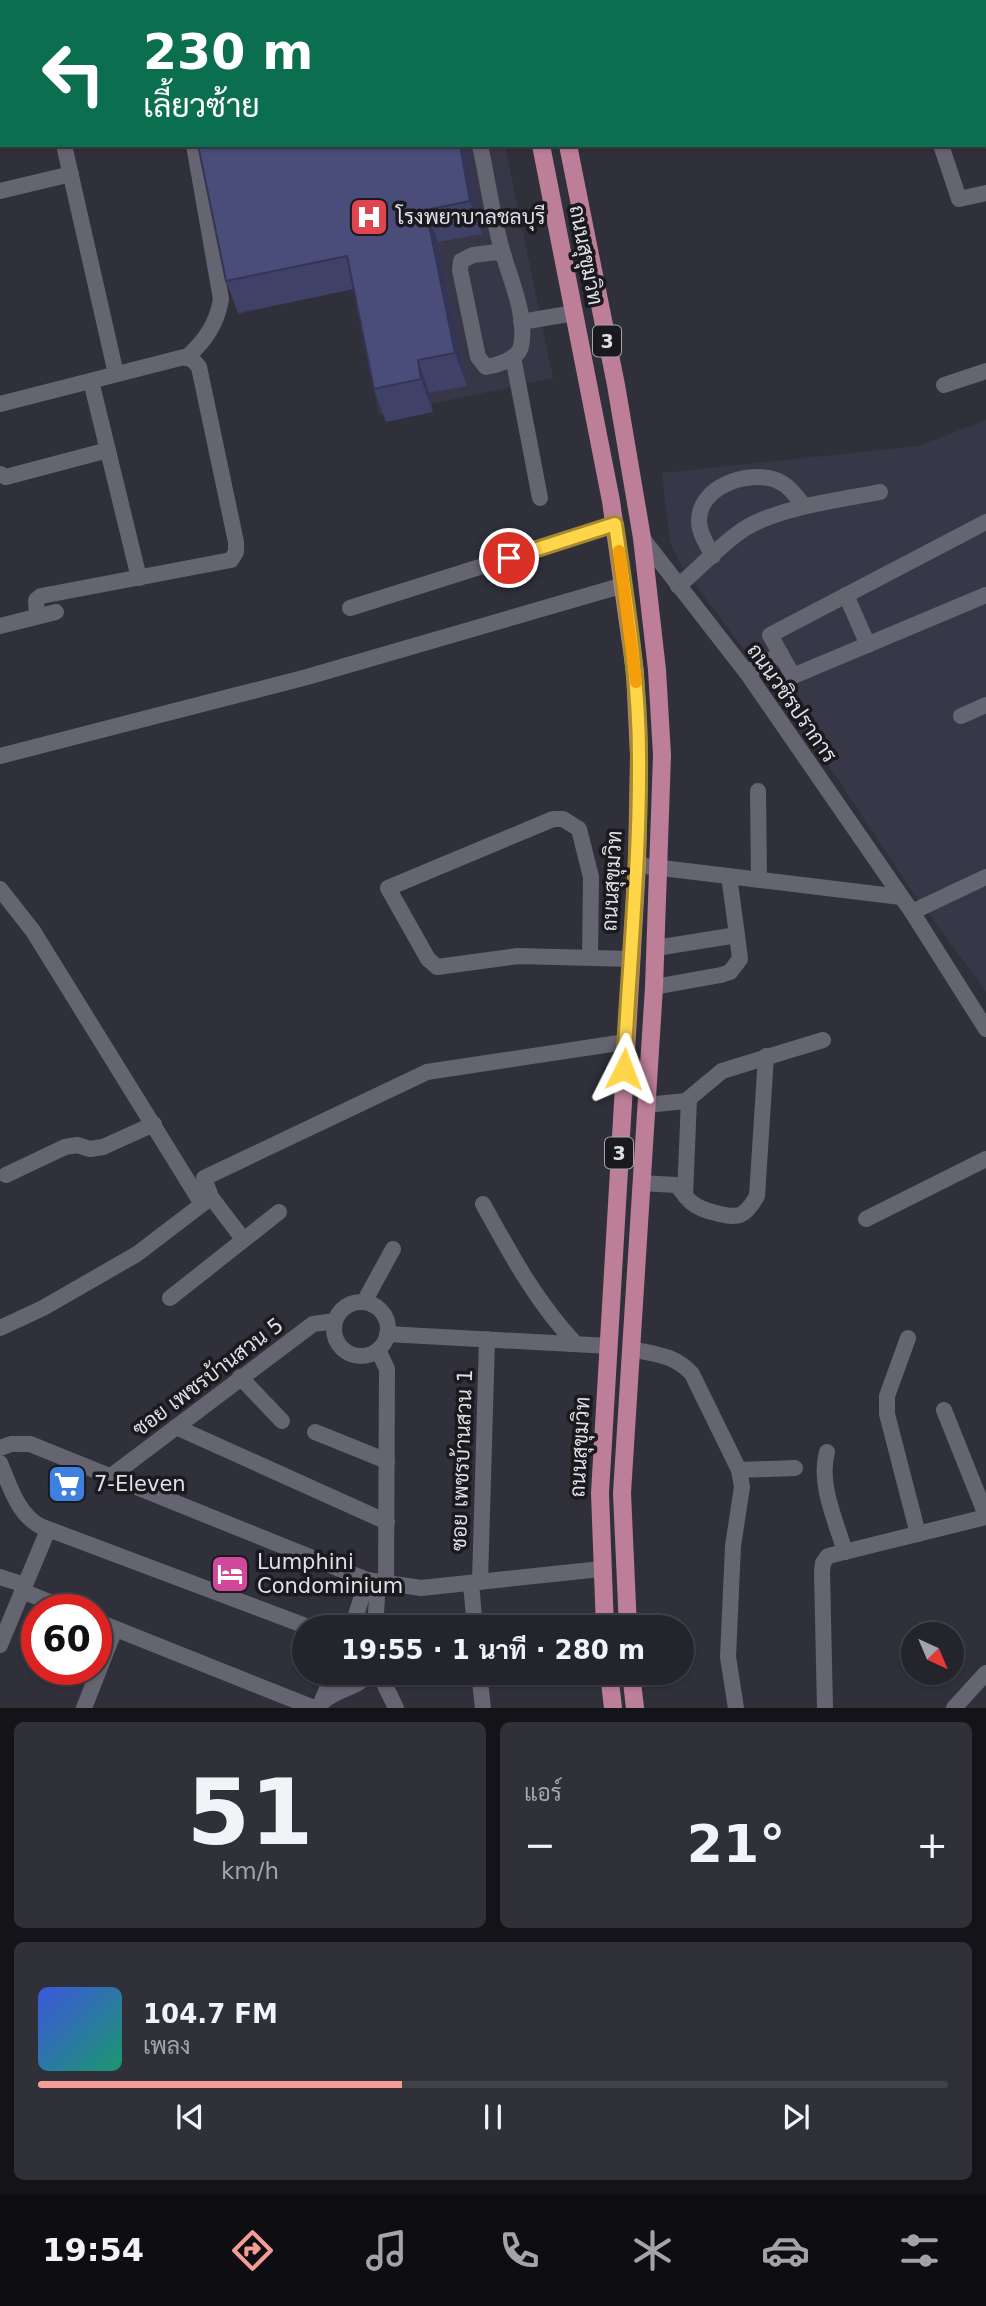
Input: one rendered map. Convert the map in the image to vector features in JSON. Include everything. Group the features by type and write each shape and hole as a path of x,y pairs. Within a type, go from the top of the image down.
{"main road":[{"name":"ถนนสุขุมวิท","path":"541,147 615,524 635,672 639,741 637,865 600,1493 604,1615"},
{"name":"ถนนสุขุมวิท","path":"568,147 642,538 658,682 662,755 654,987 622,1493 627,1615"},
{"path":"610,1685 613,1707"},
{"path":"632,1685 635,1707"}],"street":[{"path":"64,147 116,374"},
{"path":"186,358 211,330 219,313 221,299 194,147"},
{"path":"480,147 521,322 521,348 513,357 486,367 480,362 460,270 461,261 473,255 497,252 504,256"},
{"path":"942,147 959,199 986,193"},
{"path":"0,191 71,174"},
{"path":"521,322 574,313"},
{"path":"513,357 540,498"},
{"path":"0,404 186,358 193,360 199,368 236,542 236,552 231,560 41,596 35,604 37,617"},
{"path":"944,385 986,371"},
{"path":"91,381 139,578"},
{"path":"0,474 6,477 108,450"},
{"path":"713,556 698,523 700,512 716,490 727,483 773,479 785,484 804,506"},
{"path":"678,586 729,540 750,525 804,506 880,492"},
{"path":"986,522 770,635 793,676 986,595"},
{"path":"350,608 615,524"},
{"name":"ถนนวชิรปราการ","path":"642,538 747,673 912,912 986,1029"},
{"path":"0,755 307,677 624,585"},
{"path":"846,595 868,645"},
{"path":"0,626 56,612"},
{"path":"747,673 781,654"},
{"path":"961,716 986,705"},
{"path":"758,791 759,880"},
{"path":"590,958 592,877 579,829 563,819 553,819 388,888 428,959 437,967 517,956 590,958 631,959"},
{"path":"637,865 901,897"},
{"path":"654,987 730,972 740,959 729,876"},
{"path":"912,912 986,877"},
{"path":"0,888 33,931 154,1124 207,1201 243,1239"},
{"path":"656,948 737,934"},
{"path":"646,1105 689,1099 722,1071 822,1040"},
{"path":"207,1201 204,1178 427,1072 625,1042"},
{"path":"641,1182 676,1185 694,1205 732,1217 740,1216 750,1208 757,1196 766,1056"},
{"path":"685,1196 689,1099"},
{"path":"6,1175 65,1147 103,1147 154,1124"},
{"path":"866,1219 986,1159"},
{"path":"0,1328 43,1308 137,1254 207,1201"},
{"path":"483,1204 517,1265 557,1325 575,1343"},
{"path":"170,1298 279,1212"},
{"path":"364,1302 393,1248"},
{"path":"364,1302 380,1309 385,1317 387,1334 378,1350 362,1356 345,1352 335,1338 335,1321 338,1314 349,1304 364,1302"},
{"name":"ซอย เพชรบ้านสวน 5","path":"110,1477 313,1324 335,1321"},
{"path":"387,1334 609,1346"},
{"path":"908,1338 887,1396 887,1414 918,1534"},
{"name":"ซอย เพชรบ้านสวน 1","path":"475,1615 486,1339"},
{"path":"631,1349 671,1357 687,1368 739,1470 742,1487 733,1546 728,1657 736,1707"},
{"path":"376,1615 377,1582 387,1522 387,1369 378,1350"},
{"path":"240,1377 282,1421"},
{"path":"825,1707 822,1572 823,1563 828,1556 986,1516 944,1410"},
{"path":"176,1427 387,1522"},
{"path":"315,1432 387,1461"},
{"path":"0,1448 11,1444 30,1444 377,1582 421,1588 601,1569"},
{"path":"827,1452 824,1480 845,1552"},
{"path":"0,1463 20,1508 32,1522 292,1621"},
{"path":"739,1470 795,1468"},
{"path":"0,1645 48,1530"},
{"path":"0,1577 36,1594"},
{"path":"359,1615 377,1582"},
{"path":"112,1627 318,1706"},
{"path":"84,1707 116,1629"},
{"path":"954,1707 986,1673"},
{"path":"318,1706 328,1685"},
{"path":"318,1706 355,1685"},
{"path":"385,1685 396,1707"},
{"path":"480,1685 483,1707"}],"shaded area":[{"name":"โรงพยาบาลชลบุรี","path":"203,147 505,147 553,378 379,415 353,289 238,314"},
{"path":"986,420 986,992 907,884 807,733 682,567 670,542 662,473 919,446"}],"building":[{"path":"198,147 460,147 470,201 426,210 455,353 418,360 421,379 374,389 347,256 226,281"}],"slow traffic":[{"path":"619,551 636,682"}],"place":[{"name":"โรงพยาบาลชลบุรี","path":"369,217"},
{"name":"7-Eleven","path":"67,1484"},
{"name":"Lumphini Condominium","path":"230,1574"}],"route":[{"path":"509,558 615,524 635,672 639,755 637,865 624,1069"}]}
